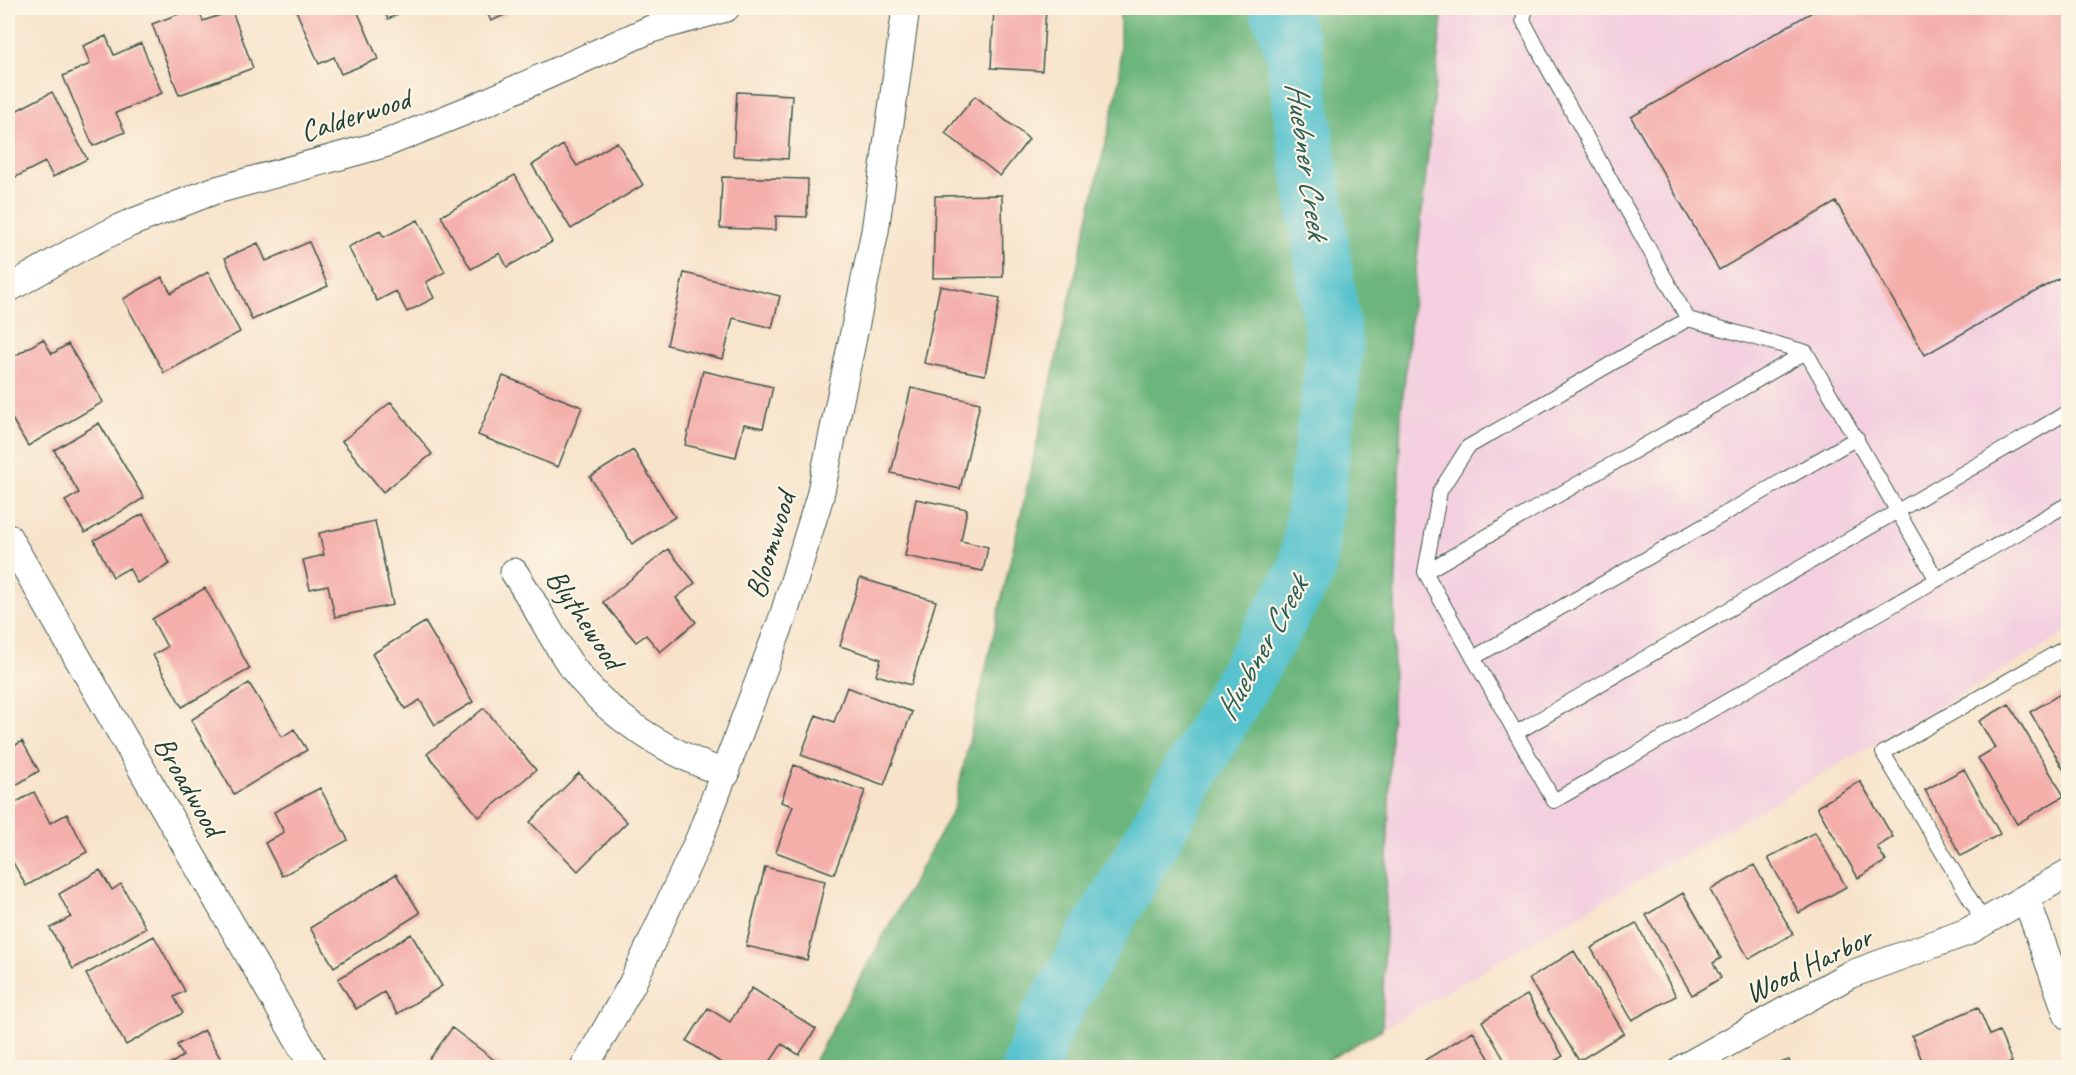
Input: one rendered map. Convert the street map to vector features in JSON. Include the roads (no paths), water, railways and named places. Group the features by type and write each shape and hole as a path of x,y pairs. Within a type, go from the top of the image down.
{"street":[{"name":"Calderwood","path":"8,289 81,247 149,216 213,191 384,144 478,106 651,29 726,8"},
{"name":"Bloomwood","path":"584,1068 632,984 700,837 726,774 783,616 820,496 875,231 906,8"},
{"name":"Broadwood","path":"8,537 314,1068"},
{"name":"Blythewood","path":"514,572 556,643 593,692 639,732 692,761 726,774"},
{"name":"Wood Harbor","path":"1683,1068 1849,975 1975,927 2068,873"},
{"path":"2026,898 2068,1016"}],"lane":[{"path":"1526,8 1523,20 1549,70 1688,319 1806,352 1937,580"},
{"path":"1688,319 1468,447 1440,491 1425,572 1554,801 2068,504"},
{"path":"1425,572 1806,352"},
{"path":"1516,733 1899,513 2068,412"},
{"path":"1473,658 1857,438"},
{"path":"1975,927 1883,753 2068,646"}],"waterway":[{"name":"Huebner Creek","path":"1030,1068 1047,1022 1307,570 1335,349 1293,48 1278,8"}]}
